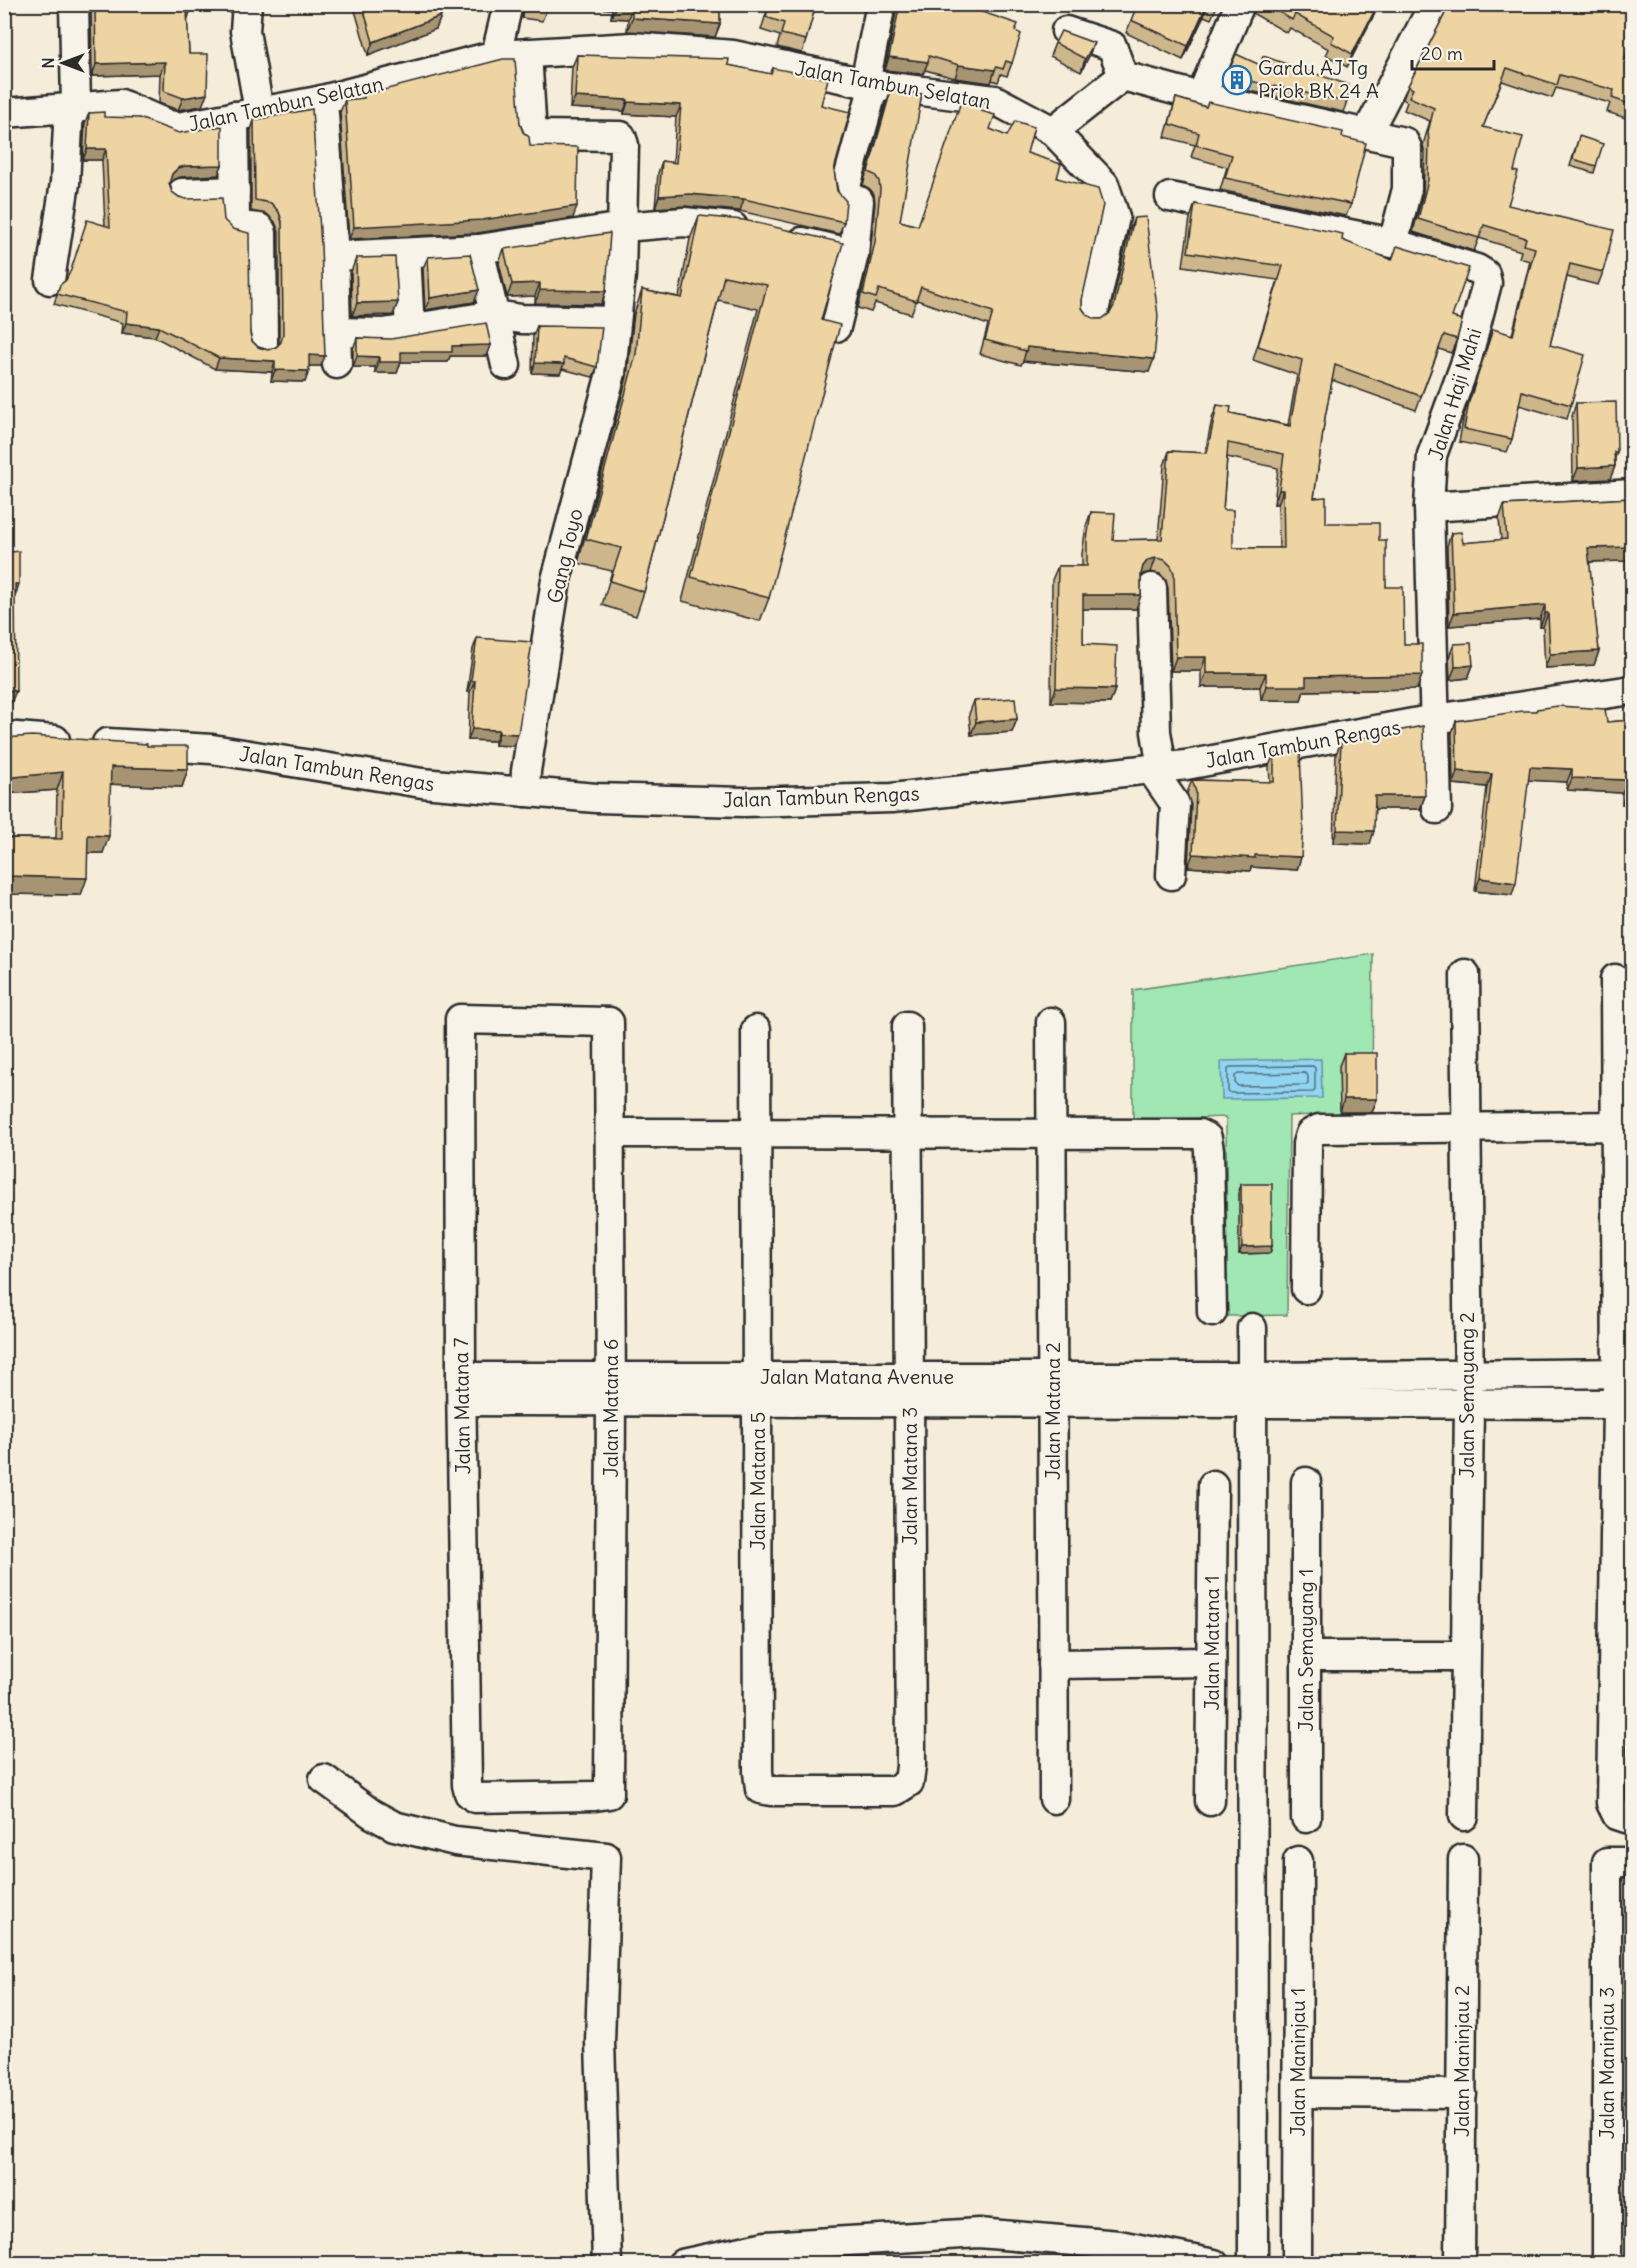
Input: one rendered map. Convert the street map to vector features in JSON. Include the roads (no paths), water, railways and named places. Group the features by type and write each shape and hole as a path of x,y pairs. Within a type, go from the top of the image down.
{"street":[{"path":"50,280 72,108 74,4"},
{"path":"247,4 246,113 235,191 236,225 259,228 262,232 263,344"},
{"path":"496,55 508,4"},
{"path":"836,327 854,254 859,201 849,199 846,186 869,84 880,4"},
{"path":"1201,97 1240,4"},
{"path":"1366,133 1434,4"},
{"path":"1066,31 1112,46 1123,76"},
{"name":"Jalan Tambun Selatan","path":"4,113 124,104 178,127 318,101 496,55 633,47 733,55 869,84 995,100 1053,131 1104,184 1115,217 1093,316"},
{"name":"Gang Toyo","path":"527,53 532,135 621,136 624,145 621,275 611,373 556,580 527,771"},
{"path":"1123,76 1201,97 1402,142 1407,148 1407,189 1393,243 1170,197"},
{"path":"1053,131 1123,76"},
{"path":"318,101 324,114 334,256 337,364"},
{"path":"182,193 235,191"},
{"path":"334,256 479,249 623,227 684,222 738,227 854,254"},
{"name":"Jalan Haji Mahi","path":"1393,243 1478,268 1487,278 1467,359 1432,455 1429,507 1430,585 1437,809"},
{"path":"479,249 506,365"},
{"path":"406,253 410,330"},
{"path":"336,332 384,333 495,315 521,319 615,321"},
{"path":"1429,507 1632,494"},
{"path":"1152,588 1157,757 1175,804 1172,876"},
{"name":"Jalan Tambun Rengas","path":"4,736 212,749 422,783 527,771 596,798 744,802 892,798 1157,757 1273,750 1435,710 1632,690"},
{"name":"Jalan Semayang 2","path":"1464,1816 1469,1404 1465,974"},
{"path":"1615,979 1624,1126 1624,1405 1611,1803 1625,1817"},
{"name":"Jalan Matana 6","path":"460,1019 609,1022 611,1389 609,1794"},
{"name":"Jalan Matana 7","path":"460,1019 467,1785 469,1793 475,1798 609,1794"},
{"name":"Jalan Matana 2","path":"1052,1022 1054,1799"},
{"name":"Jalan Matana 3","path":"907,1026 911,1766 909,1782"},
{"name":"Jalan Matana 5","path":"756,1030 758,1772 760,1789 771,1791 895,1791 909,1782"},
{"path":"1306,1289 1306,1144 1310,1134 1319,1129 1624,1126"},
{"path":"610,1132 1199,1134 1207,1138 1212,1312"},
{"path":"1252,1328 1253,2264"},
{"path":"1253,1391 1467,1374 1624,1373"},
{"name":"Jalan Matana Avenue","path":"462,1389 1253,1391"},
{"path":"1253,1391 1469,1404 1624,1405"},
{"name":"Jalan Semayang 1","path":"1306,1482 1306,1818"},
{"name":"Jalan Matana 1","path":"1210,1801 1213,1485"},
{"path":"1306,1656 1465,1656"},
{"path":"1053,1664 1212,1662"},
{"path":"324,1779 372,1814 394,1826 455,1840 606,1857 600,2042 607,2264"},
{"name":"Jalan Maninjau 2","path":"1460,2264 1463,1859"},
{"name":"Jalan Maninjau 1","path":"1298,1861 1298,2264"},
{"name":"Jalan Maninjau 3","path":"1607,2264 1620,1862"},
{"path":"1298,2094 1462,2094"},
{"path":"682,2264 765,2246 979,2233 1119,2245 1214,2264"}],"water":[{"path":"1321,1059 1322,1098 1222,1099 1221,1061"}],"place":[{"name":"Gardu AJ Tg Priok BK 24 A","path":"1237,80"}]}
